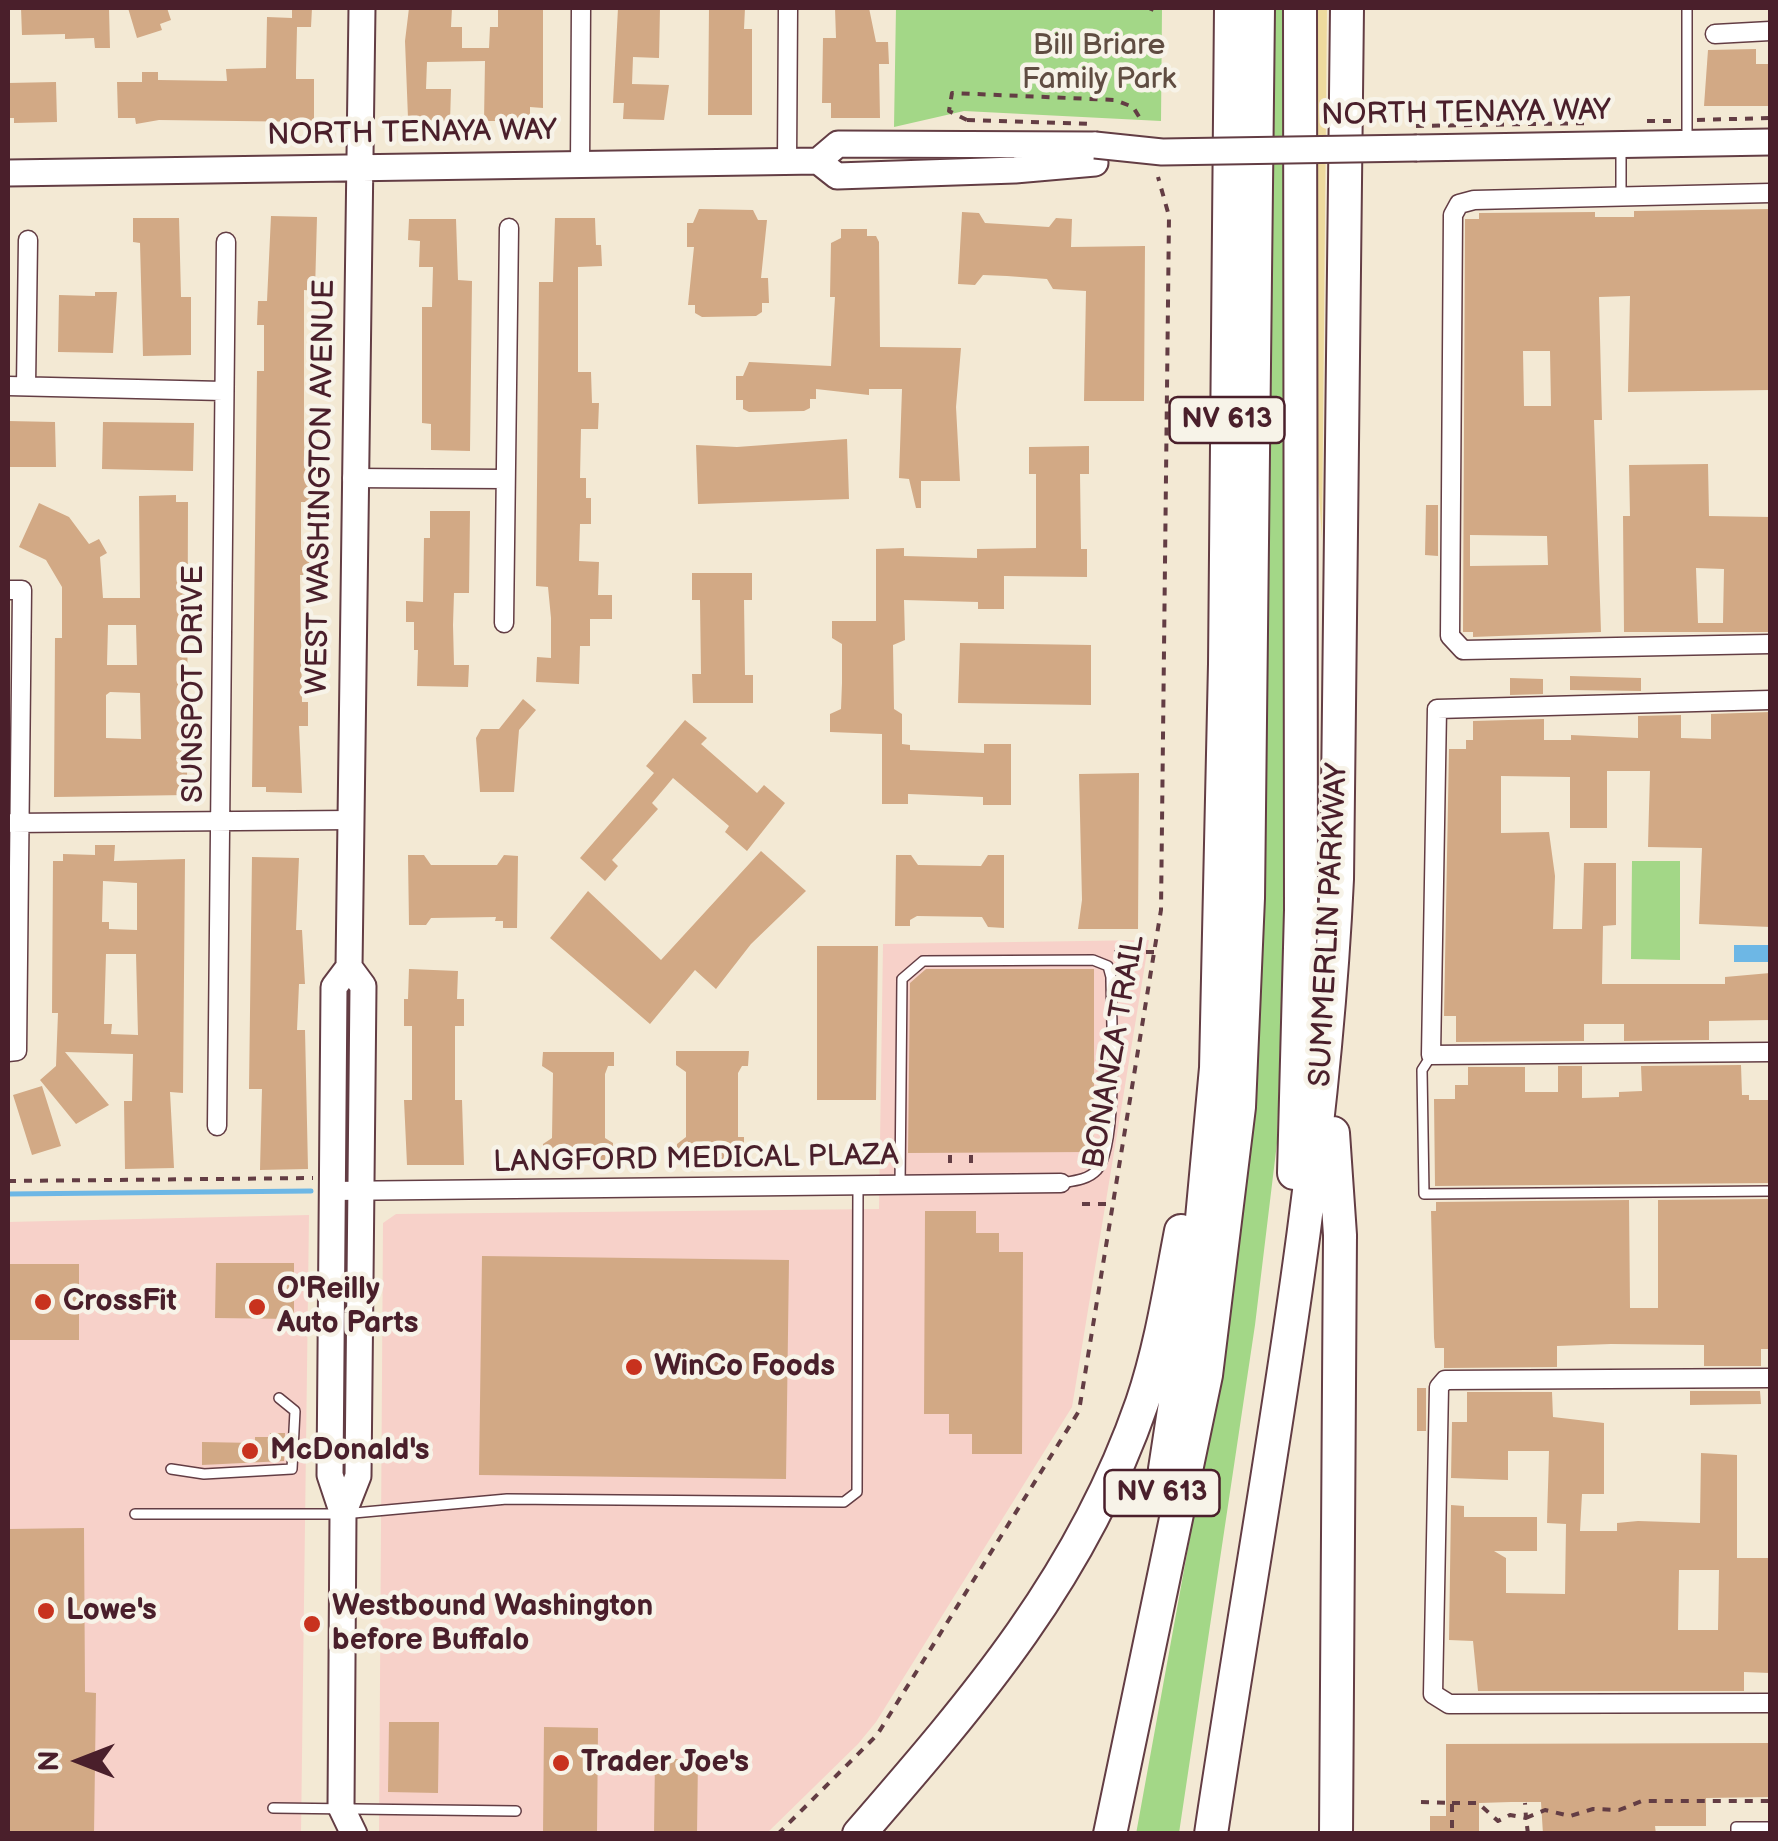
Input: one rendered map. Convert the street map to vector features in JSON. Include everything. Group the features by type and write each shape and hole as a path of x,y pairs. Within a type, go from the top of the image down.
{"highway":[{"name":"NV 613","path":"1109,1834 1192,1302 1210,1152 1217,1047 1230,8"},
{"path":"1109,1834 1206,1375 1239,1107 1248,898 1258,8"},
{"path":"1290,1329 1301,910 1300,8"},
{"name":"SUMMERLIN PARKWAY","path":"1211,1834 1290,1329 1327,1046 1337,879 1346,8"},
{"path":"1345,92 1354,8"},
{"path":"1327,1046 1340,1235 1336,1834"},
{"path":"859,1834 968,1708 1028,1631 1070,1562 1115,1472 1157,1348 1217,1047"}],"main road":[{"name":"WEST WASHINGTON AVENUE","path":"343,1514 358,1476 363,986 349,967 352,478 362,8"},
{"name":"NORTH TENAYA WAY","path":"827,168 923,156 932,143 1097,145 1158,153 1410,137 1620,144 1770,142"},
{"name":"NORTH TENAYA WAY","path":"8,173 788,161 827,168 934,174 1097,145"},
{"path":"934,174 935,166 948,159 1017,157 1057,146"},
{"name":"WEST WASHINGTON AVENUE","path":"349,967 334,986 325,1184 330,1476 343,1514 341,1808 354,1834"},
{"name":"WEST WASHINGTON AVENUE","path":"326,1834 341,1808"}],"street":[{"path":"580,164 582,8"},
{"path":"788,8 788,161"},
{"path":"1715,34 1770,31"},
{"path":"1770,194 1474,200 1460,204 1452,215 1450,636 1463,650 1770,644"},
{"path":"504,623 509,228"},
{"path":"28,240 16,386 223,391"},
{"name":"SUNSPOT DRIVE","path":"216,1126 226,242"},
{"path":"352,478 505,478"},
{"path":"12,1052 15,590"},
{"path":"1770,700 1436,709 1431,1055 1770,1052"},
{"path":"13,823 350,820"},
{"name":"LANGFORD MEDICAL PLAZA","path":"325,1184 360,1191 1061,1184"},
{"path":"1770,1378 1445,1380 1439,1387 1433,1694 1449,1704 1770,1703"}],"lane":[{"path":"1687,8 1687,143"},
{"path":"1620,144 1621,197"},
{"path":"900,1185 902,979 910,969 923,962 1093,960 1108,966 1111,978 1112,1100 1106,1150 1099,1169 1083,1179 1061,1184"},
{"path":"1431,1055 1422,1070 1424,1194 1770,1191"},
{"path":"134,1514 343,1514 507,1499 844,1502 857,1492 858,1186"},
{"path":"171,1469 204,1474 292,1469 296,1411 279,1398"},
{"path":"273,1808 516,1812"},
{"path":"1736,1834 1736,1827 1770,1827"}],"path":[{"path":"1097,145 967,120 950,111 952,93 1116,100 1133,107 1143,124"},
{"path":"1410,137 1592,124"},
{"path":"1134,131 1158,153"},
{"name":"BONANZA TRAIL","path":"778,1834 877,1735 1077,1416 1161,910 1170,216 1158,153"},
{"path":"1102,952 1154,952"},
{"path":"950,1155 950,1170"},
{"path":"971,1155 971,1170"},
{"path":"8,1181 325,1184"},
{"path":"1082,1204 1112,1204"},
{"path":"1421,1802 1478,1803 1498,1821 1510,1815 1526,1818 1545,1810 1570,1816 1593,1809 1618,1810 1642,1801 1770,1801"},
{"path":"1452,1803 1452,1834"},
{"path":"1525,1803 1528,1834"}],"shaded area":[{"path":"1149,940 1072,1407 876,1722 858,1744 767,1833 379,1834 383,1223 396,1214 879,1209 883,944"},
{"path":"309,1215 301,1833 8,1833 8,1222"}],"green space":[{"name":"Bill Briare Family Park","path":"896,8 1162,8 1161,121 964,111 894,127"},
{"path":"1269,8 1289,8 1288,787 1277,1143 1255,1325 1179,1833 1136,1834 1220,1372"},
{"path":"1632,861 1680,861 1680,960 1631,959"}],"sand":[{"path":"1313,8 1327,8 1322,540 1314,416"}],"water":[{"path":"1734,945 1770,945 1770,962 1734,962"}],"building":[{"path":"21,8 109,8 110,48 95,48 94,38 22,35"},
{"path":"128,8 167,8 171,20 160,24 162,30 137,38"},
{"path":"292,8 312,8 311,27 297,27 296,79 314,79 314,122 159,120 136,124 135,118 118,118 117,82 142,82 142,72 158,72 158,80 227,81 226,69 266,68 267,17 292,18"},
{"path":"409,8 452,8 451,27 462,27 462,48 489,48 490,27 498,27 498,8 543,8 543,108 530,107 530,121 484,121 485,61 427,62 426,89 451,89 450,122 408,118 405,41"},
{"path":"618,8 660,8 659,58 633,57 632,84 669,85 664,120 623,119 624,103 613,103"},
{"path":"709,8 745,8 744,29 752,29 752,115 708,115"},
{"path":"835,8 869,8 876,42 888,42 889,64 879,64 880,118 831,118 831,103 822,103 823,38 836,38"},
{"path":"1756,49 1756,64 1770,64 1770,106 1704,106 1708,50"},
{"path":"56,82 57,122 14,123 14,118 8,118 8,83"},
{"path":"699,209 753,210 758,220 767,220 761,278 768,278 769,303 762,303 762,312 756,316 702,317 695,313 695,305 688,305 694,247 687,247 687,223 693,223"},
{"path":"1770,209 1770,390 1628,392 1630,296 1599,297 1602,420 1594,420 1601,632 1473,637 1473,632 1463,632 1465,219 1479,219 1479,213 1595,212 1595,217 1634,217 1634,211","holes":["1523,351 1550,351 1551,406 1524,406","1470,535 1547,536 1548,565 1470,566"]},
{"path":"962,212 979,213 985,223 1049,227 1056,218 1072,219 1071,247 1145,246 1144,401 1084,401 1086,291 1053,289 1047,279 1007,276 983,275 975,285 958,284"},
{"path":"271,216 317,217 315,291 304,290 304,445 307,479 312,479 312,502 301,502 301,550 310,550 309,575 300,575 302,702 308,702 308,726 299,726 302,793 266,792 266,787 252,787 257,371 264,371 264,325 257,325 258,301 267,301"},
{"path":"133,218 179,218 181,297 191,297 191,355 143,356 140,243 133,242"},
{"path":"555,218 595,218 596,245 601,245 602,266 578,267 578,372 591,372 592,403 599,403 598,429 581,429 580,478 586,478 586,498 591,498 591,524 580,524 579,561 599,562 598,595 612,595 612,619 590,619 590,646 580,646 579,684 536,682 537,657 551,658 548,587 536,586 539,282 553,282"},
{"path":"409,219 456,219 458,280 472,281 470,451 431,450 431,424 422,423 422,307 432,307 433,267 419,267 420,241 408,240"},
{"path":"841,229 867,229 867,236 876,236 879,242 880,347 961,348 956,407 960,481 921,481 921,508 916,508 909,479 899,478 902,389 869,389 869,395 816,389 816,399 810,399 810,408 804,411 749,412 743,409 743,400 736,400 736,376 743,376 749,362 831,366 835,297 830,297 831,243 841,238"},
{"path":"95,292 117,292 113,353 58,352 59,295 95,296"},
{"path":"8,421 55,422 56,467 8,467"},
{"path":"103,422 194,423 193,471 102,469"},
{"path":"847,439 849,499 698,504 696,445 737,447"},
{"path":"1089,446 1089,474 1080,474 1081,549 1087,549 1087,577 1004,576 1004,609 978,609 978,602 904,600 905,640 893,645 894,709 902,714 902,744 910,745 910,750 984,753 984,744 1011,744 1011,805 983,805 983,797 908,794 908,804 882,804 882,734 830,732 830,714 841,709 842,683 842,644 832,638 832,621 876,621 876,549 904,548 904,556 977,558 977,549 1036,548 1036,474 1029,474 1029,447"},
{"path":"1708,464 1709,516 1770,517 1770,632 1624,632 1623,516 1630,516 1629,465","holes":["1696,568 1724,569 1723,623 1698,623"]},
{"path":"176,495 176,502 188,502 187,795 54,797 55,638 62,638 62,587 46,560 19,547 39,503 69,517 89,544 99,539 107,553 100,557 103,598 140,598 139,496","holes":["108,625 136,625 137,665 107,665","140,693 141,739 106,738 106,695"]},
{"path":"1426,505 1438,505 1438,556 1425,555"},
{"path":"430,511 470,511 469,593 454,593 453,625 454,665 469,665 468,687 417,686 418,650 414,650 414,622 406,622 406,601 423,602 424,538 430,538"},
{"path":"692,573 752,573 752,600 744,600 745,675 753,675 753,703 693,703 692,674 701,674 700,600 692,600"},
{"path":"960,643 1091,645 1091,705 958,703"},
{"path":"1570,676 1641,678 1641,691 1570,690"},
{"path":"1510,678 1543,679 1543,694 1510,695"},
{"path":"523,699 536,710 519,730 514,792 480,792 476,738 481,729 499,729"},
{"path":"1770,712 1770,927 1699,924 1702,848 1648,847 1650,771 1607,771 1607,828 1570,828 1570,777 1501,776 1501,833 1549,832 1555,876 1553,929 1582,929 1584,863 1616,863 1616,925 1603,926 1602,984 1725,984 1725,977 1770,973 1770,1020 1709,1021 1709,1040 1624,1041 1624,1024 1584,1024 1584,1041 1456,1042 1456,1016 1444,1016 1449,749 1466,749 1466,740 1473,740 1473,721 1544,719 1544,740 1571,740 1571,735 1638,738 1638,716 1681,715 1681,738 1711,739 1711,714"},
{"path":"685,720 707,738 701,744 757,793 764,785 785,803 747,851 725,832 729,826 673,778 652,803 658,809 612,860 618,866 605,881 580,858 654,773 646,766"},
{"path":"1139,773 1138,929 1078,929 1082,900 1079,774"},
{"path":"95,845 115,845 114,861 185,859 183,1093 170,1092 174,1168 125,1169 124,1101 132,1101 133,1054 65,1052 109,1105 76,1124 40,1080 56,1066 58,1013 52,1013 53,861 63,861 63,854 95,855","holes":["103,881 137,883 137,930 109,929 109,922 102,922","106,954 136,954 138,1035 111,1034 112,1024 104,1024"]},
{"path":"761,851 806,891 751,944 716,989 695,970 650,1024 550,938 588,891 661,960"},
{"path":"408,855 424,855 431,865 497,865 504,855 518,856 517,928 503,928 503,921 495,921 496,917 431,918 426,925 409,925"},
{"path":"896,855 911,855 918,865 981,866 988,855 1004,855 1004,928 988,927 982,917 917,916 910,920 910,926 895,926"},
{"path":"252,857 299,858 296,930 302,930 305,984 299,984 297,1030 305,1030 308,1169 260,1170 262,1089 249,1089"},
{"path":"817,946 878,946 876,1100 817,1100"},
{"path":"409,969 458,971 457,999 464,999 464,1026 455,1026 455,1100 462,1100 464,1165 407,1165 404,1100 412,1100 412,1026 404,1026 404,999 408,999"},
{"path":"926,969 1094,969 1094,1138 1089,1138 1089,1152 908,1153 910,983"},
{"path":"676,1051 749,1051 748,1066 742,1066 738,1073 738,1137 744,1137 744,1160 677,1160 677,1144 686,1137 686,1072 676,1065"},
{"path":"543,1052 614,1052 614,1066 608,1066 605,1074 605,1138 613,1143 613,1160 543,1160 543,1144 552,1138 553,1073 542,1066"},
{"path":"1741,1065 1742,1095 1749,1095 1749,1100 1770,1100 1770,1183 1435,1186 1434,1099 1455,1099 1455,1085 1468,1085 1468,1067 1525,1067 1525,1092 1558,1092 1558,1066 1582,1066 1582,1098 1619,1097 1619,1092 1642,1091 1641,1066"},
{"path":"42,1086 61,1146 32,1155 13,1095"},
{"path":"1770,1199 1770,1349 1761,1349 1761,1366 1704,1366 1704,1345 1611,1344 1557,1346 1557,1367 1444,1368 1444,1348 1435,1348 1434,1338 1431,1211 1436,1211 1436,1202 1629,1200 1630,1308 1658,1308 1658,1200"},
{"path":"925,1211 976,1211 976,1233 999,1233 999,1252 1023,1252 1022,1454 972,1454 972,1434 949,1434 949,1414 924,1414"},
{"name":"WinCo Foods","path":"482,1256 789,1260 786,1479 479,1475"},
{"path":"216,1263 294,1263 294,1319 215,1318"},
{"name":"CrossFit","path":"8,1264 79,1264 79,1340 8,1340"},
{"path":"1417,1388 1426,1388 1426,1431 1417,1431"},
{"path":"1690,1391 1760,1391 1761,1404 1690,1405"},
{"path":"1467,1392 1552,1392 1553,1417 1604,1423 1604,1494 1582,1494 1580,1531 1617,1531 1617,1523 1638,1521 1700,1523 1701,1453 1737,1455 1737,1558 1770,1558 1770,1673 1744,1672 1744,1691 1478,1691 1473,1641 1449,1640 1451,1505 1464,1506 1464,1517 1537,1517 1537,1551 1494,1551 1506,1558 1506,1593 1565,1594 1566,1524 1547,1523 1549,1451 1508,1451 1508,1480 1451,1478 1452,1422 1467,1422","holes":["1679,1570 1719,1570 1718,1630 1678,1630"]},
{"path":"270,1433 285,1433 284,1461 202,1465 202,1442 255,1443 255,1437 270,1437"},
{"name":"Lowe's","path":"84,1528 85,1692 96,1693 94,1834 8,1834 8,1529"},
{"path":"389,1722 439,1722 438,1793 388,1792"},
{"path":"544,1727 598,1728 597,1834 543,1834"},
{"path":"1770,1743 1770,1797 1706,1798 1706,1826 1655,1826 1656,1834 1543,1834 1541,1802 1511,1802 1479,1803 1479,1834 1430,1834 1430,1816 1446,1816 1446,1744"},
{"path":"655,1759 698,1759 697,1834 654,1834"}],"waterway":[{"path":"8,1194 311,1191"}],"place":[{"name":"CrossFit","path":"43,1302"},
{"name":"O'Reilly Auto Parts","path":"257,1307"},
{"name":"WinCo Foods","path":"634,1367"},
{"name":"McDonald's","path":"250,1451"},
{"name":"Lowe's","path":"46,1611"},
{"name":"Westbound Washington before Buffalo","path":"312,1624"},
{"name":"Trader Joe's","path":"561,1763"}]}
